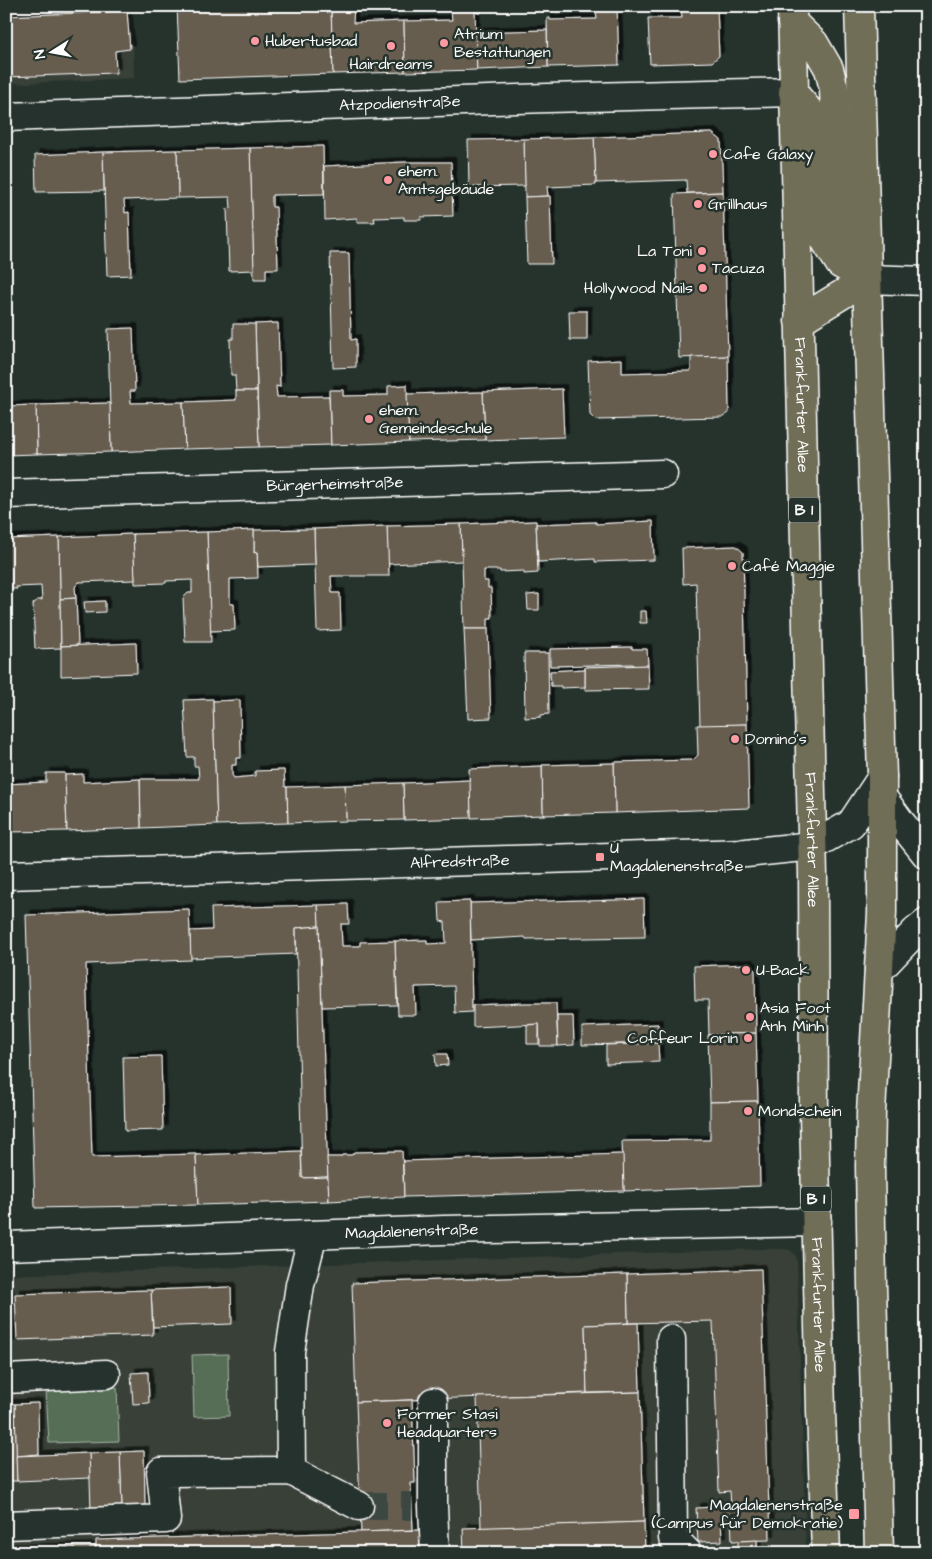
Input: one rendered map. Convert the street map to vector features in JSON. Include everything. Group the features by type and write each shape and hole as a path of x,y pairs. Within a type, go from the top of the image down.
{"main road":[{"path":"859,6 882,787 883,899 872,1084 870,1157 879,1553"},
{"path":"792,14 814,43 830,69 834,89 838,201 867,279"},
{"name":"Frankfurter Allee","path":"792,14 812,846 821,1411 826,1553"},
{"path":"793,92 816,118 821,234 840,264 867,279"},
{"path":"799,321 867,279"}],"street":[{"name":"Atzpodienstraße","path":"6,117 539,98 793,92"},
{"path":"867,279 926,282"},
{"name":"Bürgerheimstraße","path":"6,494 663,474"},
{"path":"882,787 902,824 926,854"},
{"name":"Alfredstraße","path":"6,875 736,853 812,846 851,824 882,787"},
{"path":"879,970 926,923"},
{"name":"Magdalenenstraße","path":"6,1246 444,1230 817,1222"},
{"path":"291,1471 290,1352 300,1285 313,1235"},
{"path":"671,1339 673,1538 688,1553"},
{"path":"6,1379 106,1374"},
{"path":"433,1402 422,1506 435,1553"},
{"path":"6,1525 166,1519 161,1472 291,1471 359,1506"}],"shaded area":[{"path":"6,6 132,6 134,78 6,84"},
{"name":"Former Stasi Headquarters","path":"762,1249 790,1250 796,1256 806,1553 6,1553 6,1275"}],"green space":[{"path":"926,1009 926,1346 919,1094"},
{"path":"228,1354 229,1416 194,1417 192,1355"},
{"path":"117,1387 119,1441 49,1443 46,1390"}],"building":[{"name":"Hubertusbad","path":"177,6 331,6 333,74 180,79"},
{"path":"331,6 354,6 353,23 404,21 405,72 333,74"},
{"path":"449,6 499,6 499,10 481,10 481,13 477,13 477,10 475,10 477,70 405,72 404,21 452,20"},
{"path":"595,6 617,6 619,65 548,67 547,18 550,18 550,20 597,19"},
{"path":"681,6 717,6 719,56 712,62 650,64 648,18 682,18"},
{"path":"127,11 130,49 115,51 116,73 6,77 6,16"},
{"path":"547,30 548,67 477,70 475,32"},
{"path":"712,133 721,140 723,192 687,193 686,180 596,183 594,137"},
{"path":"594,137 596,185 547,187 548,196 525,197 524,139"},
{"path":"524,139 525,186 469,187 468,140"},
{"path":"323,146 324,194 272,195 272,207 276,207 278,269 266,269 266,279 254,279 250,148"},
{"path":"250,148 254,270 229,271 227,209 231,208 230,197 178,198 177,150"},
{"path":"177,150 178,198 124,200 125,213 129,212 131,275 107,276 103,152"},
{"path":"103,152 104,191 36,192 35,155"},
{"name":"ehem. Amtsgebäude","path":"451,162 453,216 421,217 421,220 404,220 404,217 374,218 375,222 357,222 357,218 325,220 324,166"},
{"path":"723,192 728,356 679,358 674,194"},
{"path":"550,196 552,264 527,264 525,197"},
{"path":"330,253 349,253 351,340 356,339 356,367 333,368"},
{"path":"569,311 587,311 587,340 570,340"},
{"path":"278,323 280,387 276,386 277,397 329,396 331,445 259,447 255,324"},
{"path":"233,324 255,324 257,391 236,391 235,375 231,375 230,339 233,339"},
{"path":"133,328 135,391 130,391 131,403 183,402 185,449 111,452 108,329"},
{"path":"728,356 729,413 722,417 595,420 590,415 588,361 622,359 622,373 691,371 691,357"},
{"name":"ehem. Gemeindeschule","path":"407,385 409,442 331,445 329,390 343,390 343,396 388,395 388,386"},
{"path":"562,389 564,437 485,440 483,392"},
{"path":"236,391 257,391 259,447 185,449 183,402 236,400"},
{"path":"483,392 485,440 409,442 407,394"},
{"path":"110,403 111,452 37,454 36,405"},
{"path":"36,405 37,454 6,455 6,406"},
{"path":"536,521 538,573 524,574 524,571 500,572 500,570 484,570 484,581 488,581 488,588 491,588 492,618 488,618 488,629 464,629 461,524"},
{"path":"653,521 654,560 595,562 595,559 538,562 536,524 596,522 596,524"},
{"path":"461,524 462,561 388,564 387,526"},
{"path":"387,526 389,576 331,576 332,593 340,593 341,630 317,631 314,529"},
{"path":"314,529 315,565 258,567 257,552 254,553 254,530"},
{"path":"254,530 254,553 257,552 258,578 230,579 230,604 234,604 235,630 210,631 207,532"},
{"path":"207,532 211,642 185,642 183,598 188,593 192,593 192,580 135,584 133,534"},
{"path":"133,534 135,580 79,582 75,587 76,598 60,599 59,537"},
{"path":"59,537 61,648 35,649 33,604 38,600 42,600 41,586 6,589 6,539"},
{"path":"736,546 743,552 747,724 700,726 696,583 683,584 682,548"},
{"path":"539,594 539,610 528,610 527,595"},
{"path":"76,598 78,645 61,646 60,599"},
{"path":"105,601 105,612 85,613 84,602"},
{"path":"640,611 646,611 647,623 640,623"},
{"path":"464,629 488,629 491,718 468,719"},
{"path":"136,643 137,673 61,676 61,646"},
{"path":"632,647 632,649 647,649 648,665 550,666 550,649"},
{"path":"524,653 548,653 549,714 541,715 541,717 525,718"},
{"path":"648,665 649,689 585,690 585,667"},
{"path":"585,669 585,687 561,688 561,686 551,686 550,671"},
{"path":"213,699 217,825 141,828 140,779 199,779 198,766 194,766 194,757 187,757 184,700"},
{"path":"240,700 241,758 236,758 236,765 232,765 232,775 234,778 255,776 255,771 284,770 285,787 287,787 288,823 217,825 213,701"},
{"path":"747,724 749,808 615,813 614,762 693,760 698,755 697,725"},
{"path":"614,763 615,813 543,815 542,765"},
{"path":"542,766 543,815 471,818 469,769"},
{"path":"46,773 65,773 67,831 6,832 6,784 46,782"},
{"path":"83,774 83,782 140,779 141,828 67,831 65,775"},
{"path":"470,780 471,818 404,820 403,783"},
{"path":"403,783 404,820 346,821 345,785"},
{"path":"345,785 346,821 288,823 287,787"},
{"path":"644,899 645,937 526,939 525,937 471,940 470,903"},
{"path":"470,901 472,1012 455,1013 454,986 415,987 416,1015 398,1015 395,941 427,940 427,944 446,943 445,922 440,921 439,902"},
{"path":"348,904 349,924 341,924 342,946 360,946 360,942 395,941 397,1005 322,1007 318,905"},
{"path":"318,905 319,926 296,928 296,954 190,958 190,931 212,930 211,908"},
{"path":"189,909 191,960 86,964 92,1157 196,1154 198,1205 35,1208 26,915"},
{"path":"319,926 328,1177 302,1178 296,928"},
{"path":"748,964 755,970 756,1033 709,1035 708,1000 695,1000 694,966"},
{"path":"556,1003 558,1046 540,1046 539,1024 473,1027 473,1005"},
{"path":"557,1016 573,1016 574,1045 558,1046"},
{"path":"539,1024 539,1044 527,1044 527,1025"},
{"path":"658,1024 658,1043 582,1045 582,1027"},
{"path":"756,1033 758,1101 710,1102 708,1035"},
{"path":"658,1043 659,1062 606,1064 606,1045"},
{"path":"435,1054 447,1054 448,1065 436,1066"},
{"path":"161,1056 163,1130 125,1131 123,1057"},
{"path":"758,1101 760,1186 624,1191 622,1141 710,1140 710,1102"},
{"path":"301,1151 302,1178 328,1177 329,1201 198,1205 196,1155"},
{"path":"402,1151 404,1197 329,1201 327,1157 352,1155 354,1152"},
{"path":"623,1154 624,1191 404,1197 403,1161"},
{"path":"761,1269 770,1540 732,1541 731,1517 721,1518 722,1541 698,1542 696,1508 731,1506 730,1491 719,1492 713,1321 628,1323 627,1274"},
{"path":"627,1274 628,1323 585,1325 587,1393 356,1402 352,1283"},
{"path":"231,1287 232,1324 153,1327 151,1290"},
{"path":"151,1290 153,1335 17,1340 15,1294"},
{"path":"6,1294 9,1294 11,1345 6,1346"},
{"path":"638,1323 640,1392 587,1393 585,1325"},
{"path":"148,1372 149,1403 133,1404 131,1373"},
{"path":"640,1392 644,1522 481,1528 477,1397"},
{"path":"412,1400 415,1483 410,1483 410,1486 413,1530 361,1532 356,1402"},
{"path":"38,1403 39,1454 16,1456 15,1404"},
{"path":"6,1404 15,1404 17,1481 6,1481"},
{"path":"144,1451 145,1507 122,1508 120,1452"},
{"path":"120,1452 122,1508 91,1509 89,1453"},
{"path":"89,1453 90,1478 17,1481 16,1456"},
{"path":"644,1522 645,1553 464,1553 463,1528"},
{"path":"423,1530 424,1553 96,1553 96,1540"},
{"path":"757,1540 758,1553 738,1553 738,1541"},
{"path":"96,1547 96,1553 6,1553 6,1549"}],"tunnel":[{"path":"359,1506 412,1506"}],"place":[{"name":"Hubertusbad","path":"255,41"},
{"name":"Atrium Bestattungen","path":"444,43"},
{"name":"Hairdreams","path":"391,46"},
{"name":"Cafe Galaxy","path":"713,154"},
{"name":"ehem. Amtsgebäude","path":"388,180"},
{"name":"Grillhaus","path":"698,204"},
{"name":"La Toni","path":"702,251"},
{"name":"Tacuza","path":"702,268"},
{"name":"Hollywood Nails","path":"703,288"},
{"name":"ehem. Gemeindeschule","path":"369,419"},
{"name":"Café Maggie","path":"732,566"},
{"name":"Domino's","path":"735,739"},
{"name":"U Magdalenenstraße","path":"600,857"},
{"name":"U-Back","path":"746,970"},
{"name":"Asia Foot Anh Minh","path":"750,1017"},
{"name":"Coffeur Lorin","path":"748,1038"},
{"name":"Mondschein","path":"748,1111"},
{"name":"Former Stasi Headquarters","path":"387,1423"},
{"name":"Magdalenenstraße (Campus für Demokratie)","path":"854,1514"}]}
